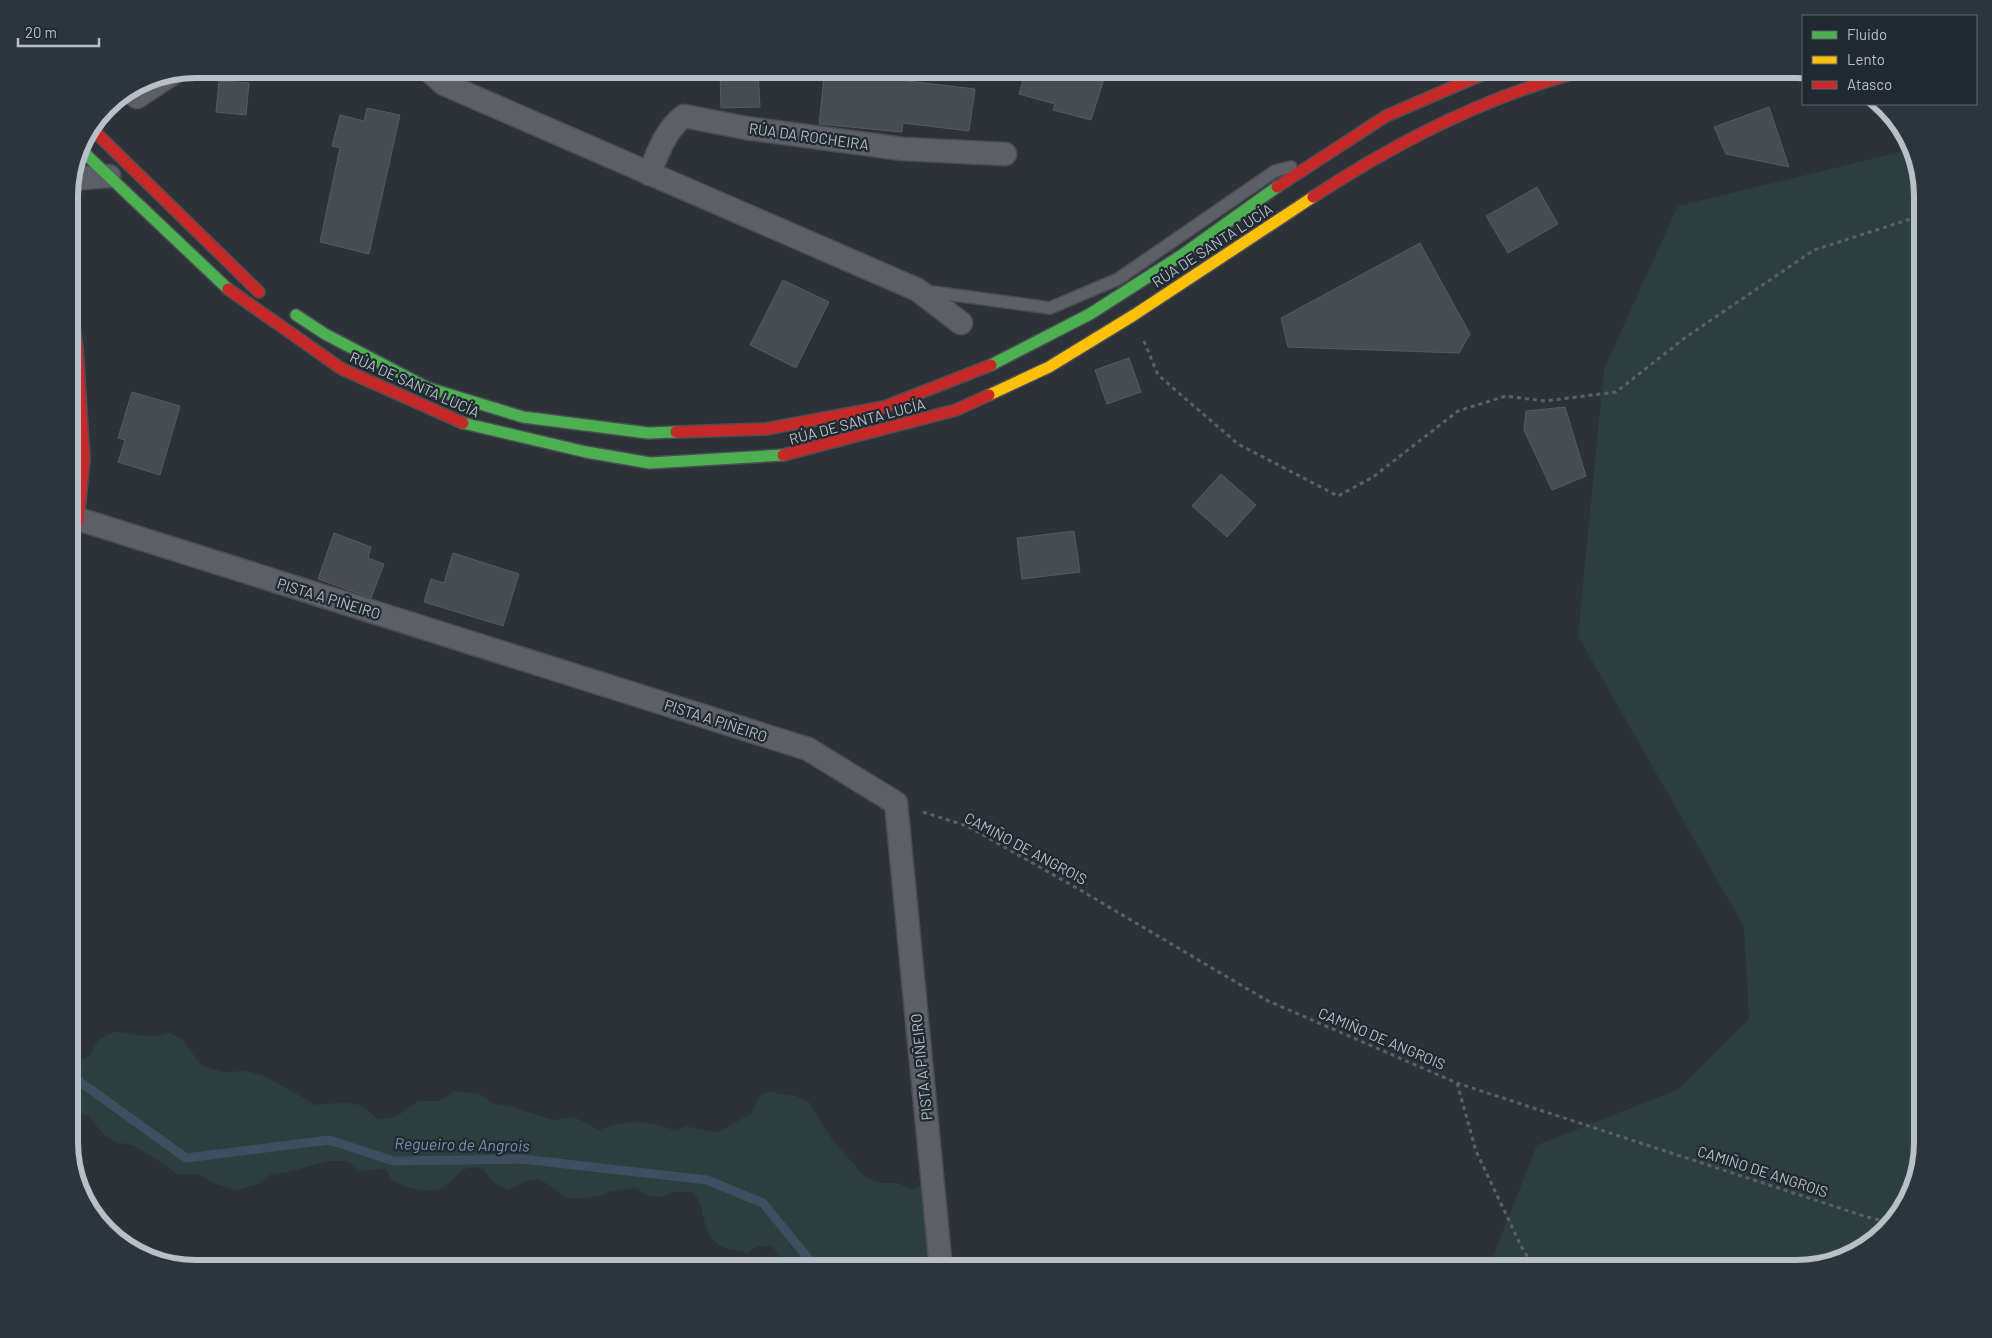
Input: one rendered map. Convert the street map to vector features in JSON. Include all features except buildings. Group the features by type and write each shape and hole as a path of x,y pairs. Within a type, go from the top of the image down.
{"main road":[{"name":"RÚA DE SANTA LUCÍA","path":"286,309 325,334 428,388 523,417 648,433 766,429 884,407 980,371 1090,314 1182,255 1386,116 1474,78"},
{"name":"RÚA DE SANTA LUCÍA","path":"86,154 221,284 342,370 470,426 586,452 650,463 789,456 956,410 1049,367 1134,315 1344,177 1453,117 1557,78"},
{"path":"96,133 254,289 270,299"},
{"path":"78,364 84,459 78,492"}],"street":[{"path":"437,78 444,84 918,290 961,323"},
{"path":"137,97 153,86"},
{"name":"RÚA DA ROCHEIRA","path":"649,174 664,138 675,123 684,116 746,128 904,149 1004,154"},
{"path":"79,178 109,176"},
{"name":"PISTA A PIÑEIRO","path":"78,527 388,616 808,749 896,803 940,1260"}],"lane":[{"path":"918,290 1050,308 1118,279 1275,171 1319,160"}],"path":[{"path":"1134,315 1158,374 1238,444 1338,496 1373,477 1458,411 1506,396 1545,402 1616,392 1686,337 1814,250 1914,218"},
{"name":"CAMIÑO DE ANGROIS","path":"896,803 967,826 1266,1000 1457,1083 1884,1221"},
{"path":"1457,1083 1476,1151 1530,1260"}],"shaded area":[{"path":"1905,151 1910,165 1914,196 1913,1158 1902,1195 1895,1208 1885,1220 1862,1241 1827,1256 1796,1260 1492,1260 1537,1145 1679,1089 1749,1019 1744,927 1578,636 1604,369 1678,206"},
{"path":"114,1032 149,1036 169,1033 182,1039 201,1065 222,1072 247,1071 264,1076 316,1105 346,1102 363,1106 378,1119 396,1117 418,1101 439,1101 455,1091 480,1094 494,1104 509,1106 553,1120 574,1117 599,1130 609,1126 638,1122 676,1131 685,1126 717,1133 752,1113 759,1096 771,1091 778,1094 793,1095 809,1102 833,1141 866,1178 882,1183 898,1183 911,1190 925,1183 933,1260 780,1260 773,1246 757,1246 748,1253 731,1249 721,1246 709,1234 700,1205 692,1192 672,1192 664,1197 648,1196 636,1188 610,1191 600,1196 567,1198 546,1183 536,1179 525,1181 509,1190 494,1183 483,1169 475,1168 469,1168 460,1172 444,1187 425,1190 409,1188 396,1182 390,1177 386,1169 359,1171 347,1161 329,1161 269,1175 259,1184 238,1190 218,1185 199,1174 178,1175 163,1163 136,1147 110,1139 89,1116 78,1114 78,1060 85,1059 99,1040"}],"waterway":[{"name":"Regueiro de Angrois","path":"78,1080 186,1158 329,1140 394,1161 522,1159 707,1180 763,1203 810,1260"}],"traffic: fast":[{"path":"86,154 228,289"},
{"path":"991,365 1090,314 1182,255 1277,187"},
{"path":"296,315 325,334 428,388 523,417 648,433 676,432"},
{"path":"463,423 586,452 650,463 783,455"}],"traffic: slow":[{"path":"989,395 1049,367 1134,315 1313,197"}],"traffic: jam":[{"path":"1277,187 1386,116 1474,78"},
{"path":"1313,197 1345,176 1412,138 1482,105 1558,78"},
{"path":"96,133 259,292"},
{"path":"228,289 342,369 463,423"},
{"path":"78,364 84,459 78,521"},
{"path":"676,432 766,429 884,407 991,365"},
{"path":"783,455 956,410 989,395"}]}
